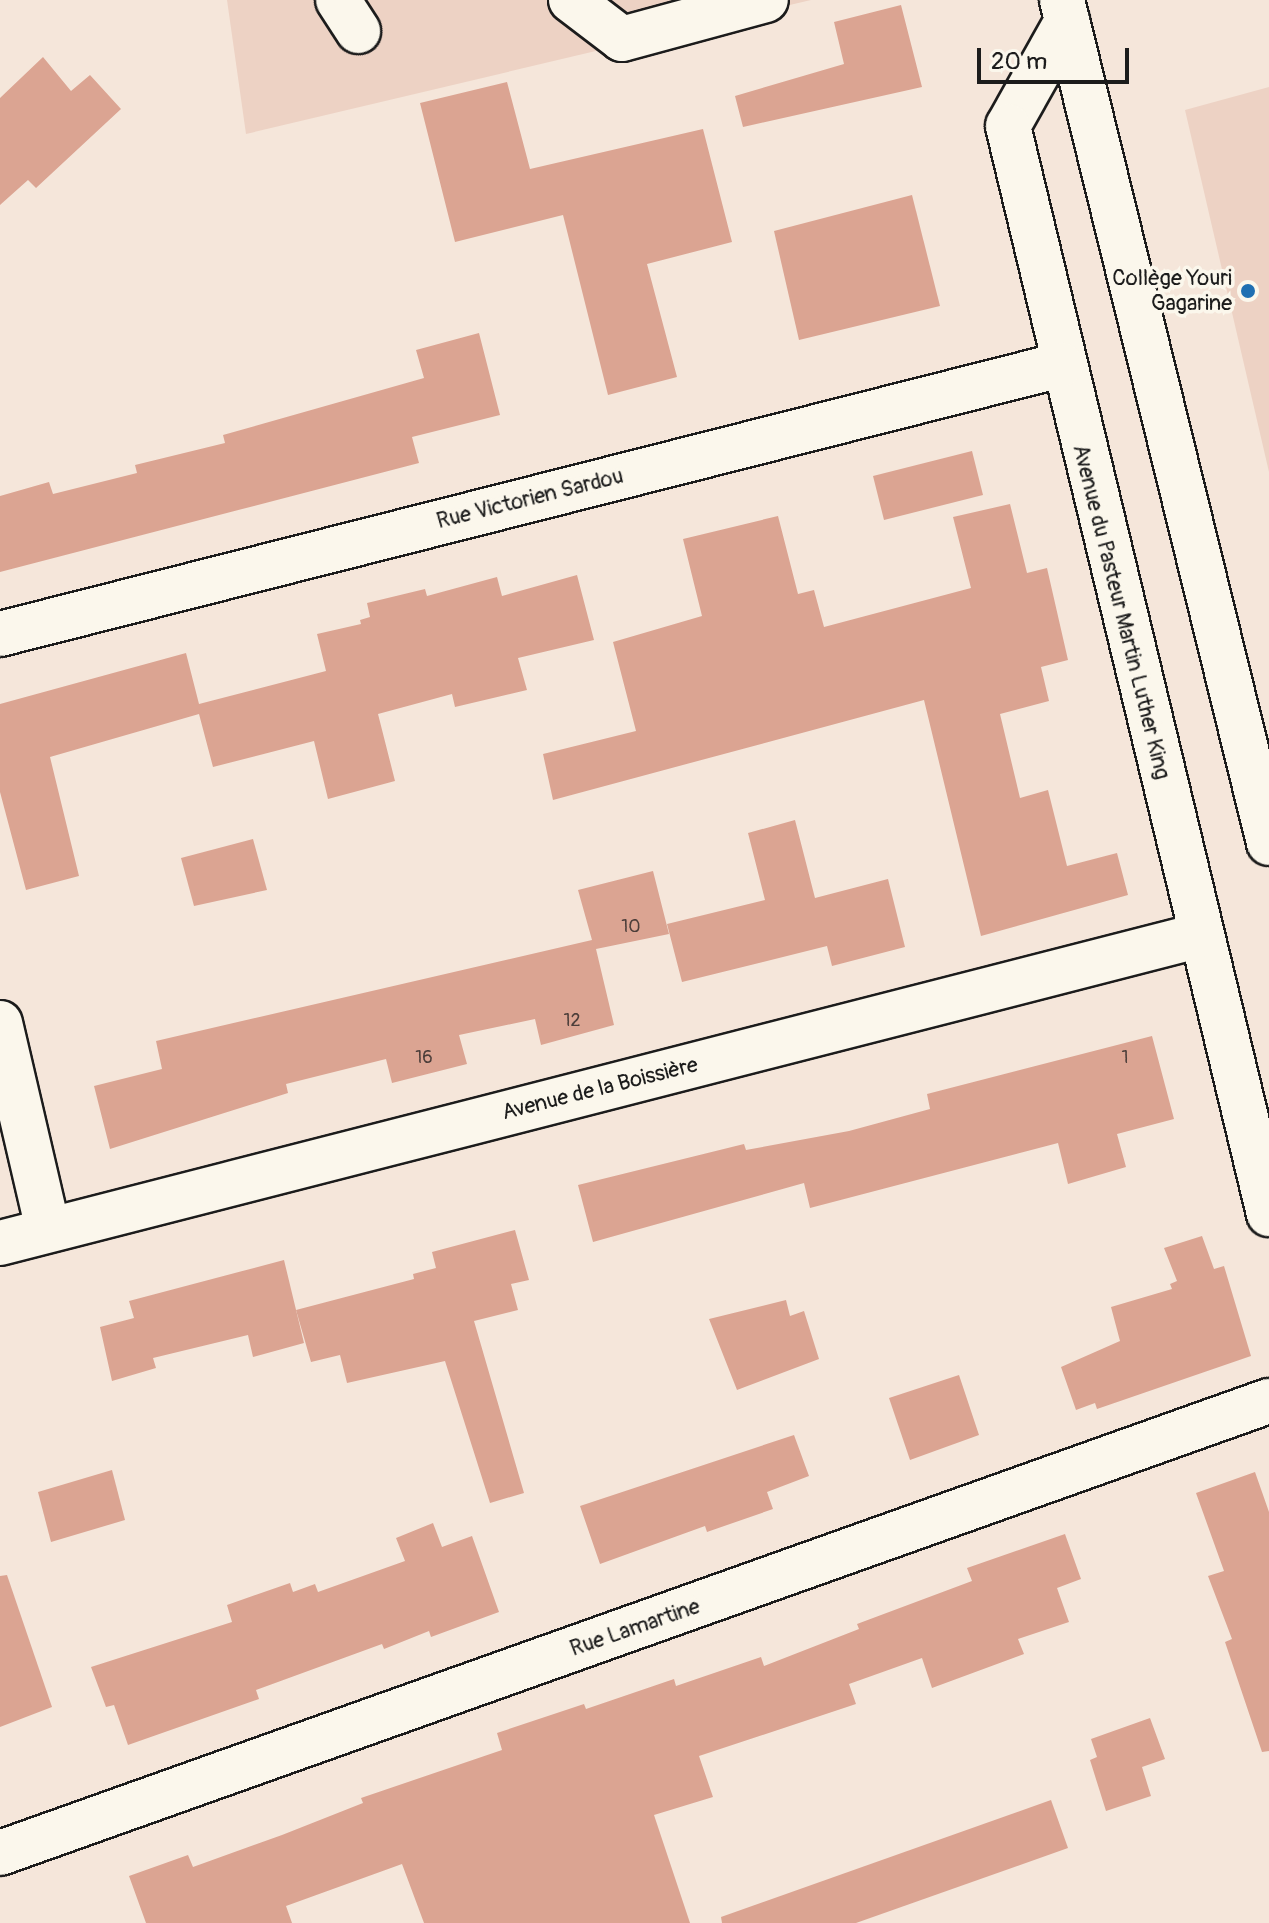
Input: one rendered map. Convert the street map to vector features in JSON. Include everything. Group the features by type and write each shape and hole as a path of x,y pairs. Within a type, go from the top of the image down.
{"street":[{"path":"571,0 622,39 766,0"},
{"name":"Avenue du Pasteur Martin Luther King","path":"1065,11 1008,126 1061,365 1269,1214"},
{"name":"Avenue du Pasteur Martin Luther King","path":"1065,11 1269,843"},
{"name":"Rue Victorien Sardou","path":"0,634 1061,365"},
{"name":"Avenue de la Boissière","path":"0,1243 1201,935"},
{"path":"0,1023 48,1230"},
{"name":"Rue Lamartine","path":"0,1853 1269,1401"}],"shaded area":[{"path":"227,0 811,0 246,134"},
{"name":"Collège Youri Gagarine","path":"1269,87 1269,472 1185,110"}],"building":[{"path":"901,5 922,87 743,127 735,96 844,64 834,22"},
{"path":"43,57 71,91 90,75 121,109 36,188 28,180 0,205 0,98"},
{"path":"507,82 530,169 703,129 732,242 647,264 677,377 608,395 563,215 455,242 420,103"},
{"path":"912,195 940,306 799,340 774,231"},
{"path":"479,333 500,415 412,437 419,463 0,572 0,496 49,482 53,494 137,473 135,465 225,443 223,435 424,378 416,350"},
{"path":"972,451 983,495 884,520 873,476"},
{"path":"1010,504 1027,573 1047,568 1068,660 1041,667 1049,701 1000,714 1020,798 1048,790 1067,866 1117,853 1128,895 981,936 924,700 553,800 543,754 636,731 613,642 702,616 683,539 778,516 798,594 814,590 824,627 971,588 953,517"},
{"path":"577,575 594,640 518,658 527,690 455,707 452,694 378,714 395,781 328,799 314,741 213,767 199,714 50,757 79,876 26,890 0,792 0,704 186,653 199,704 326,671 317,634 361,624 360,620 370,617 367,603 425,589 427,596 497,577 502,596"},
{"path":"795,820 815,898 888,879 905,947 832,966 827,946 682,982 667,924 765,900 748,833"},
{"path":"253,839 267,890 194,906 181,858"},
{"path":"653,871 669,934 596,949 614,1025 541,1045 535,1019 459,1035 467,1064 392,1083 386,1059 286,1084 288,1093 110,1149 94,1086 162,1069 156,1041 592,940 578,890"},
{"path":"1152,1036 1174,1119 1117,1134 1126,1167 1068,1184 1058,1143 810,1208 804,1183 593,1242 578,1185 744,1144 746,1150 849,1131 930,1109 927,1094"},
{"path":"515,1230 529,1280 511,1284 518,1310 474,1321 524,1493 490,1503 445,1361 347,1383 340,1355 311,1362 296,1310 414,1279 413,1274 436,1268 432,1252"},
{"path":"1202,1236 1214,1269 1224,1266 1251,1356 1097,1409 1095,1403 1076,1410 1061,1367 1120,1341 1111,1307 1172,1289 1170,1284 1177,1281 1164,1248"},
{"path":"284,1260 304,1343 253,1357 248,1335 153,1358 156,1368 112,1381 100,1327 134,1318 129,1301"},
{"path":"786,1300 790,1316 804,1311 819,1359 737,1390 709,1319"},
{"path":"959,1375 979,1435 910,1460 889,1398"},
{"path":"794,1435 809,1476 767,1492 773,1509 707,1532 705,1526 600,1564 580,1506"},
{"path":"112,1470 125,1520 51,1542 38,1492"},
{"path":"1255,1472 1269,1512 1269,1751 1262,1752 1225,1642 1232,1639 1208,1576 1224,1571 1196,1493"},
{"path":"433,1523 442,1547 472,1536 499,1612 431,1637 429,1631 384,1649 382,1644 256,1690 259,1699 128,1745 114,1705 106,1707 91,1667 232,1622 227,1605 290,1583 293,1592 315,1584 318,1592 405,1561 396,1538"},
{"path":"1065,1534 1081,1579 1057,1588 1069,1622 1018,1639 1024,1654 932,1688 922,1658 849,1684 856,1704 699,1756 713,1797 654,1815 690,1923 424,1923 402,1864 286,1906 292,1923 146,1923 129,1876 188,1855 193,1867 282,1835 363,1803 361,1798 502,1750 497,1733 584,1704 586,1709 674,1679 676,1686 761,1657 764,1666 859,1629 857,1624 972,1581 967,1568"},
{"path":"7,1575 52,1707 0,1727 0,1576"},
{"path":"1150,1718 1165,1759 1142,1767 1151,1796 1106,1811 1090,1760 1097,1757 1091,1739"},
{"path":"1051,1800 1068,1848 856,1923 722,1923 721,1917"}],"place":[{"name":"Collège Youri Gagarine","path":"1248,291"}]}
